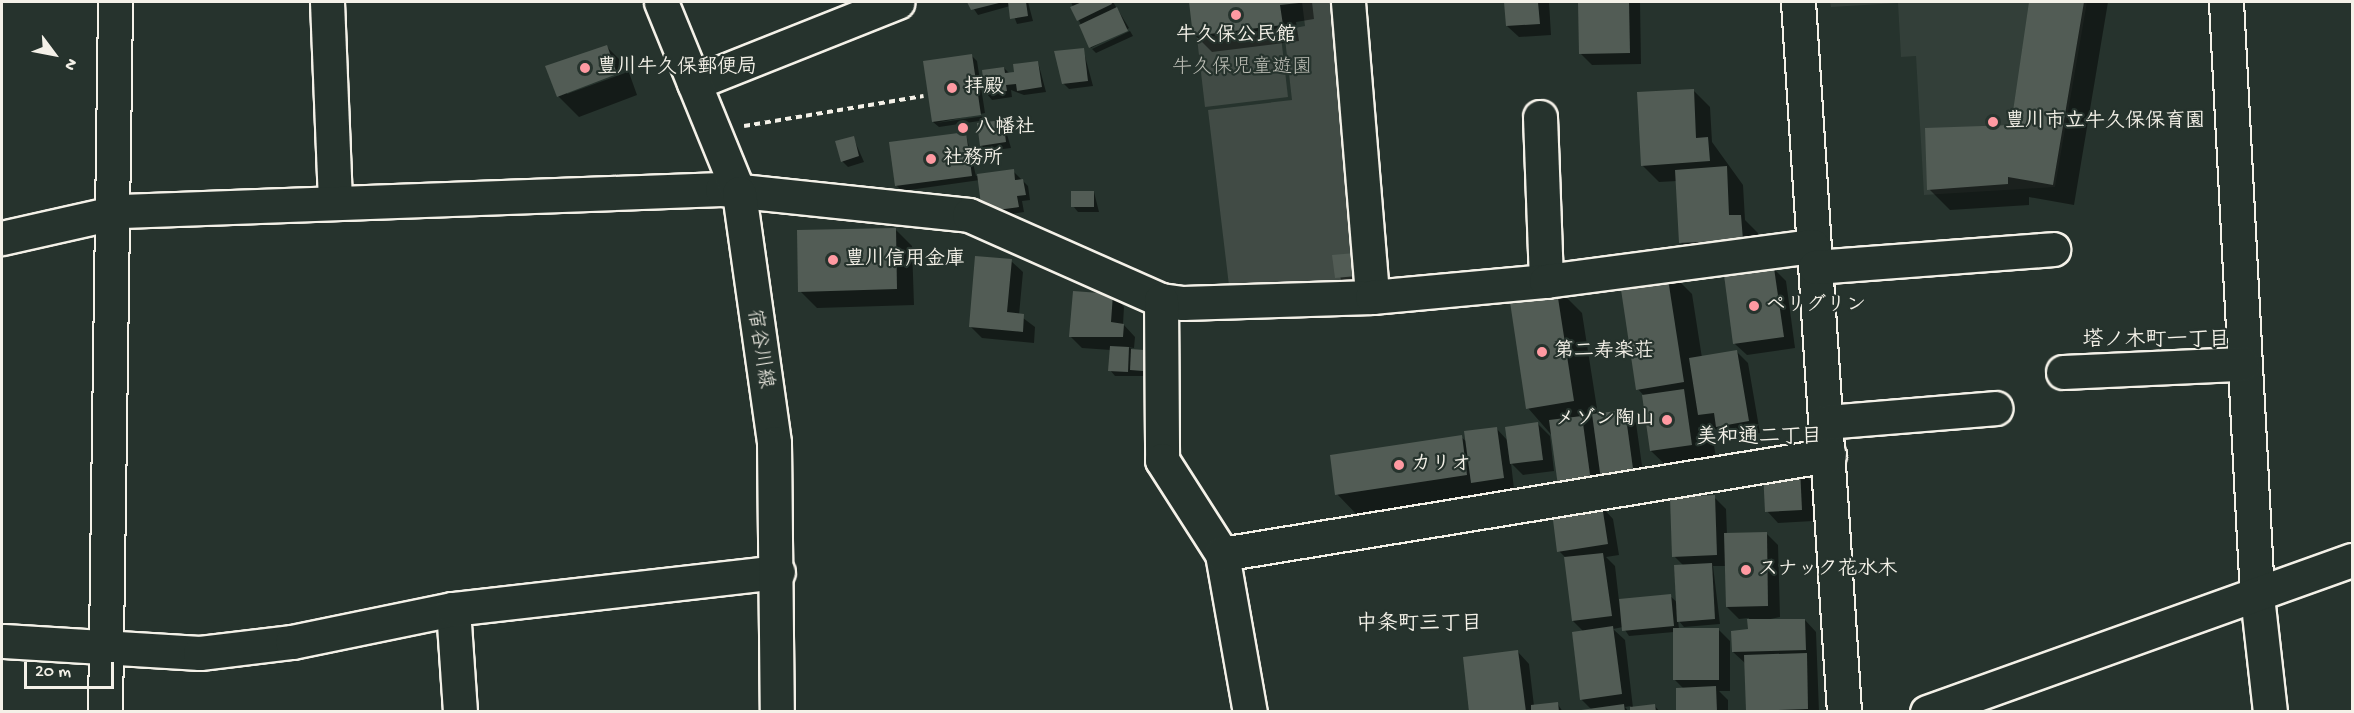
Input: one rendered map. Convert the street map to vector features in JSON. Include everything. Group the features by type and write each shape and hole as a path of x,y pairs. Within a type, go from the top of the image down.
{"street":[{"path":"105,711 114,213 115,2"},
{"path":"327,2 335,199"},
{"name":"宿谷川線","path":"661,2 739,193 774,443 778,572 777,711"},
{"path":"694,83 898,2"},
{"path":"1348,2 1372,297"},
{"path":"1798,2 1844,711"},
{"path":"2226,2 2242,364 2256,596 2270,711"},
{"path":"1540,117 1546,281"},
{"path":"2,238 114,213 335,199 739,193 969,216 1161,300 1372,297 1814,256 2053,249"},
{"path":"1161,300 1162,460 1222,554 1250,711"},
{"path":"2063,372 2242,364"},
{"path":"1826,422 1995,408"},
{"path":"1222,554 1829,455"},
{"path":"1927,711 2352,560"},
{"path":"4,641 200,653 292,642 453,609 778,572"},
{"path":"453,609 460,711"}],"path":[{"path":"714,133 924,96"}],"shaded area":[{"name":"豊川市立牛久保保育園","path":"1830,2 2087,2 2055,187 1924,195 1916,56 1901,57 1898,3 1831,7"}],"green space":[{"path":"1302,2 1340,2 1363,272 1352,290 1230,294 1208,110 1292,100 1284,30 1305,26"},
{"name":"牛久保児童遊園","path":"1280,28 1288,97 1205,107 1197,38"}],"building":[{"path":"967,2 1003,2 971,10"},
{"path":"1008,2 1026,2 1028,16 1010,19"},
{"path":"1082,2 1111,2 1112,4 1077,21 1070,7"},
{"name":"牛久保公民館","path":"1189,2 1299,3 1280,5 1283,25 1193,36"},
{"path":"1504,2 1538,2 1540,24 1506,26"},
{"path":"1578,2 1629,2 1630,53 1579,54"},
{"path":"2029,2 2084,2 2053,185 2008,177 2008,184 1927,190 1925,128 2011,125"},
{"path":"1117,7 1128,31 1089,48 1079,25"},
{"path":"607,45 617,74 557,97 545,66"},
{"path":"1084,48 1088,81 1062,84 1054,51"},
{"name":"拝殿","path":"972,54 981,115 932,122 923,61"},
{"path":"1038,61 1042,87 1017,91 1016,84 1006,85 1007,91 985,95 982,70 1004,67 1005,73 1014,72 1013,64"},
{"path":"1694,89 1696,138 1708,137 1710,161 1641,166 1637,92"},
{"path":"1003,120 1006,142 980,146 977,123"},
{"name":"社務所","path":"966,132 972,176 895,186 889,142"},
{"path":"854,136 859,156 841,162 835,141"},
{"path":"1727,166 1729,215 1741,215 1743,240 1679,243 1675,170"},
{"path":"1014,169 1015,180 1023,179 1026,195 1017,196 1019,207 982,212 977,174"},
{"path":"1071,191 1094,191 1094,207 1071,207"},
{"path":"896,228 897,289 798,292 797,230"},
{"path":"1355,253 1357,276 1335,278 1332,255"},
{"path":"975,256 1012,259 1007,312 1024,314 1023,332 969,327"},
{"path":"1666,266 1684,382 1636,390 1620,283"},
{"name":"ペリグリン","path":"1774,268 1784,337 1733,344 1724,275"},
{"name":"第二寿楽荘","path":"1556,285 1574,401 1526,409 1510,302"},
{"path":"1073,291 1113,294 1111,322 1124,324 1123,337 1069,337"},
{"path":"1110,346 1129,347 1128,372 1108,371"},
{"path":"1131,349 1144,350 1143,371 1130,370"},
{"path":"1737,350 1749,421 1716,427 1714,413 1698,415 1689,358"},
{"name":"メゾン陶山","path":"1684,389 1692,445 1650,451 1642,395"},
{"path":"1625,410 1634,476 1601,480 1592,414"},
{"path":"1582,416 1591,482 1558,486 1549,420"},
{"path":"1538,422 1543,460 1510,464 1505,427"},
{"path":"1497,427 1504,478 1471,483 1464,431"},
{"name":"カリオ","path":"1462,435 1467,475 1335,495 1330,455"},
{"path":"1800,468 1802,510 1765,512 1763,470"},
{"path":"1715,495 1717,555 1672,557 1670,497"},
{"path":"1602,505 1608,544 1557,552 1552,512"},
{"name":"スナック花水木","path":"1767,532 1768,606 1726,607 1724,533"},
{"path":"1603,553 1612,616 1572,621 1564,557"},
{"path":"1712,563 1715,619 1677,622 1674,565"},
{"path":"1671,594 1674,626 1622,631 1619,599"},
{"path":"1747,619 1805,619 1806,650 1732,652 1731,631 1748,629"},
{"path":"1613,626 1622,694 1580,700 1572,632"},
{"path":"1673,628 1719,628 1719,680 1673,680"},
{"path":"1518,650 1526,712 1469,712 1463,657"},
{"path":"1807,653 1808,709 1746,711 1744,655"},
{"path":"1716,686 1717,712 1676,712 1676,688"},
{"path":"1558,702 1559,712 1531,712 1531,705"},
{"path":"1624,704 1625,712 1581,712 1581,710"},
{"path":"1655,704 1656,712 1630,712 1630,707"}],"place":[{"name":"牛久保公民館","path":"1236,15"},
{"name":"豊川牛久保郵便局","path":"585,68"},
{"name":"拝殿","path":"952,88"},
{"name":"豊川市立牛久保保育園","path":"1993,122"},
{"name":"八幡社","path":"963,128"},
{"name":"社務所","path":"931,159"},
{"name":"豊川信用金庫","path":"833,260"},
{"name":"ペリグリン","path":"1754,306"},
{"name":"第二寿楽荘","path":"1542,352"},
{"name":"メゾン陶山","path":"1667,420"},
{"name":"カリオ","path":"1399,465"},
{"name":"スナック花水木","path":"1746,570"}],"district":[{"name":"塔ノ木町一丁目","path":"2156,342"},
{"name":"美和通二丁目","path":"1759,439"},
{"name":"中条町三丁目","path":"1419,626"}]}
